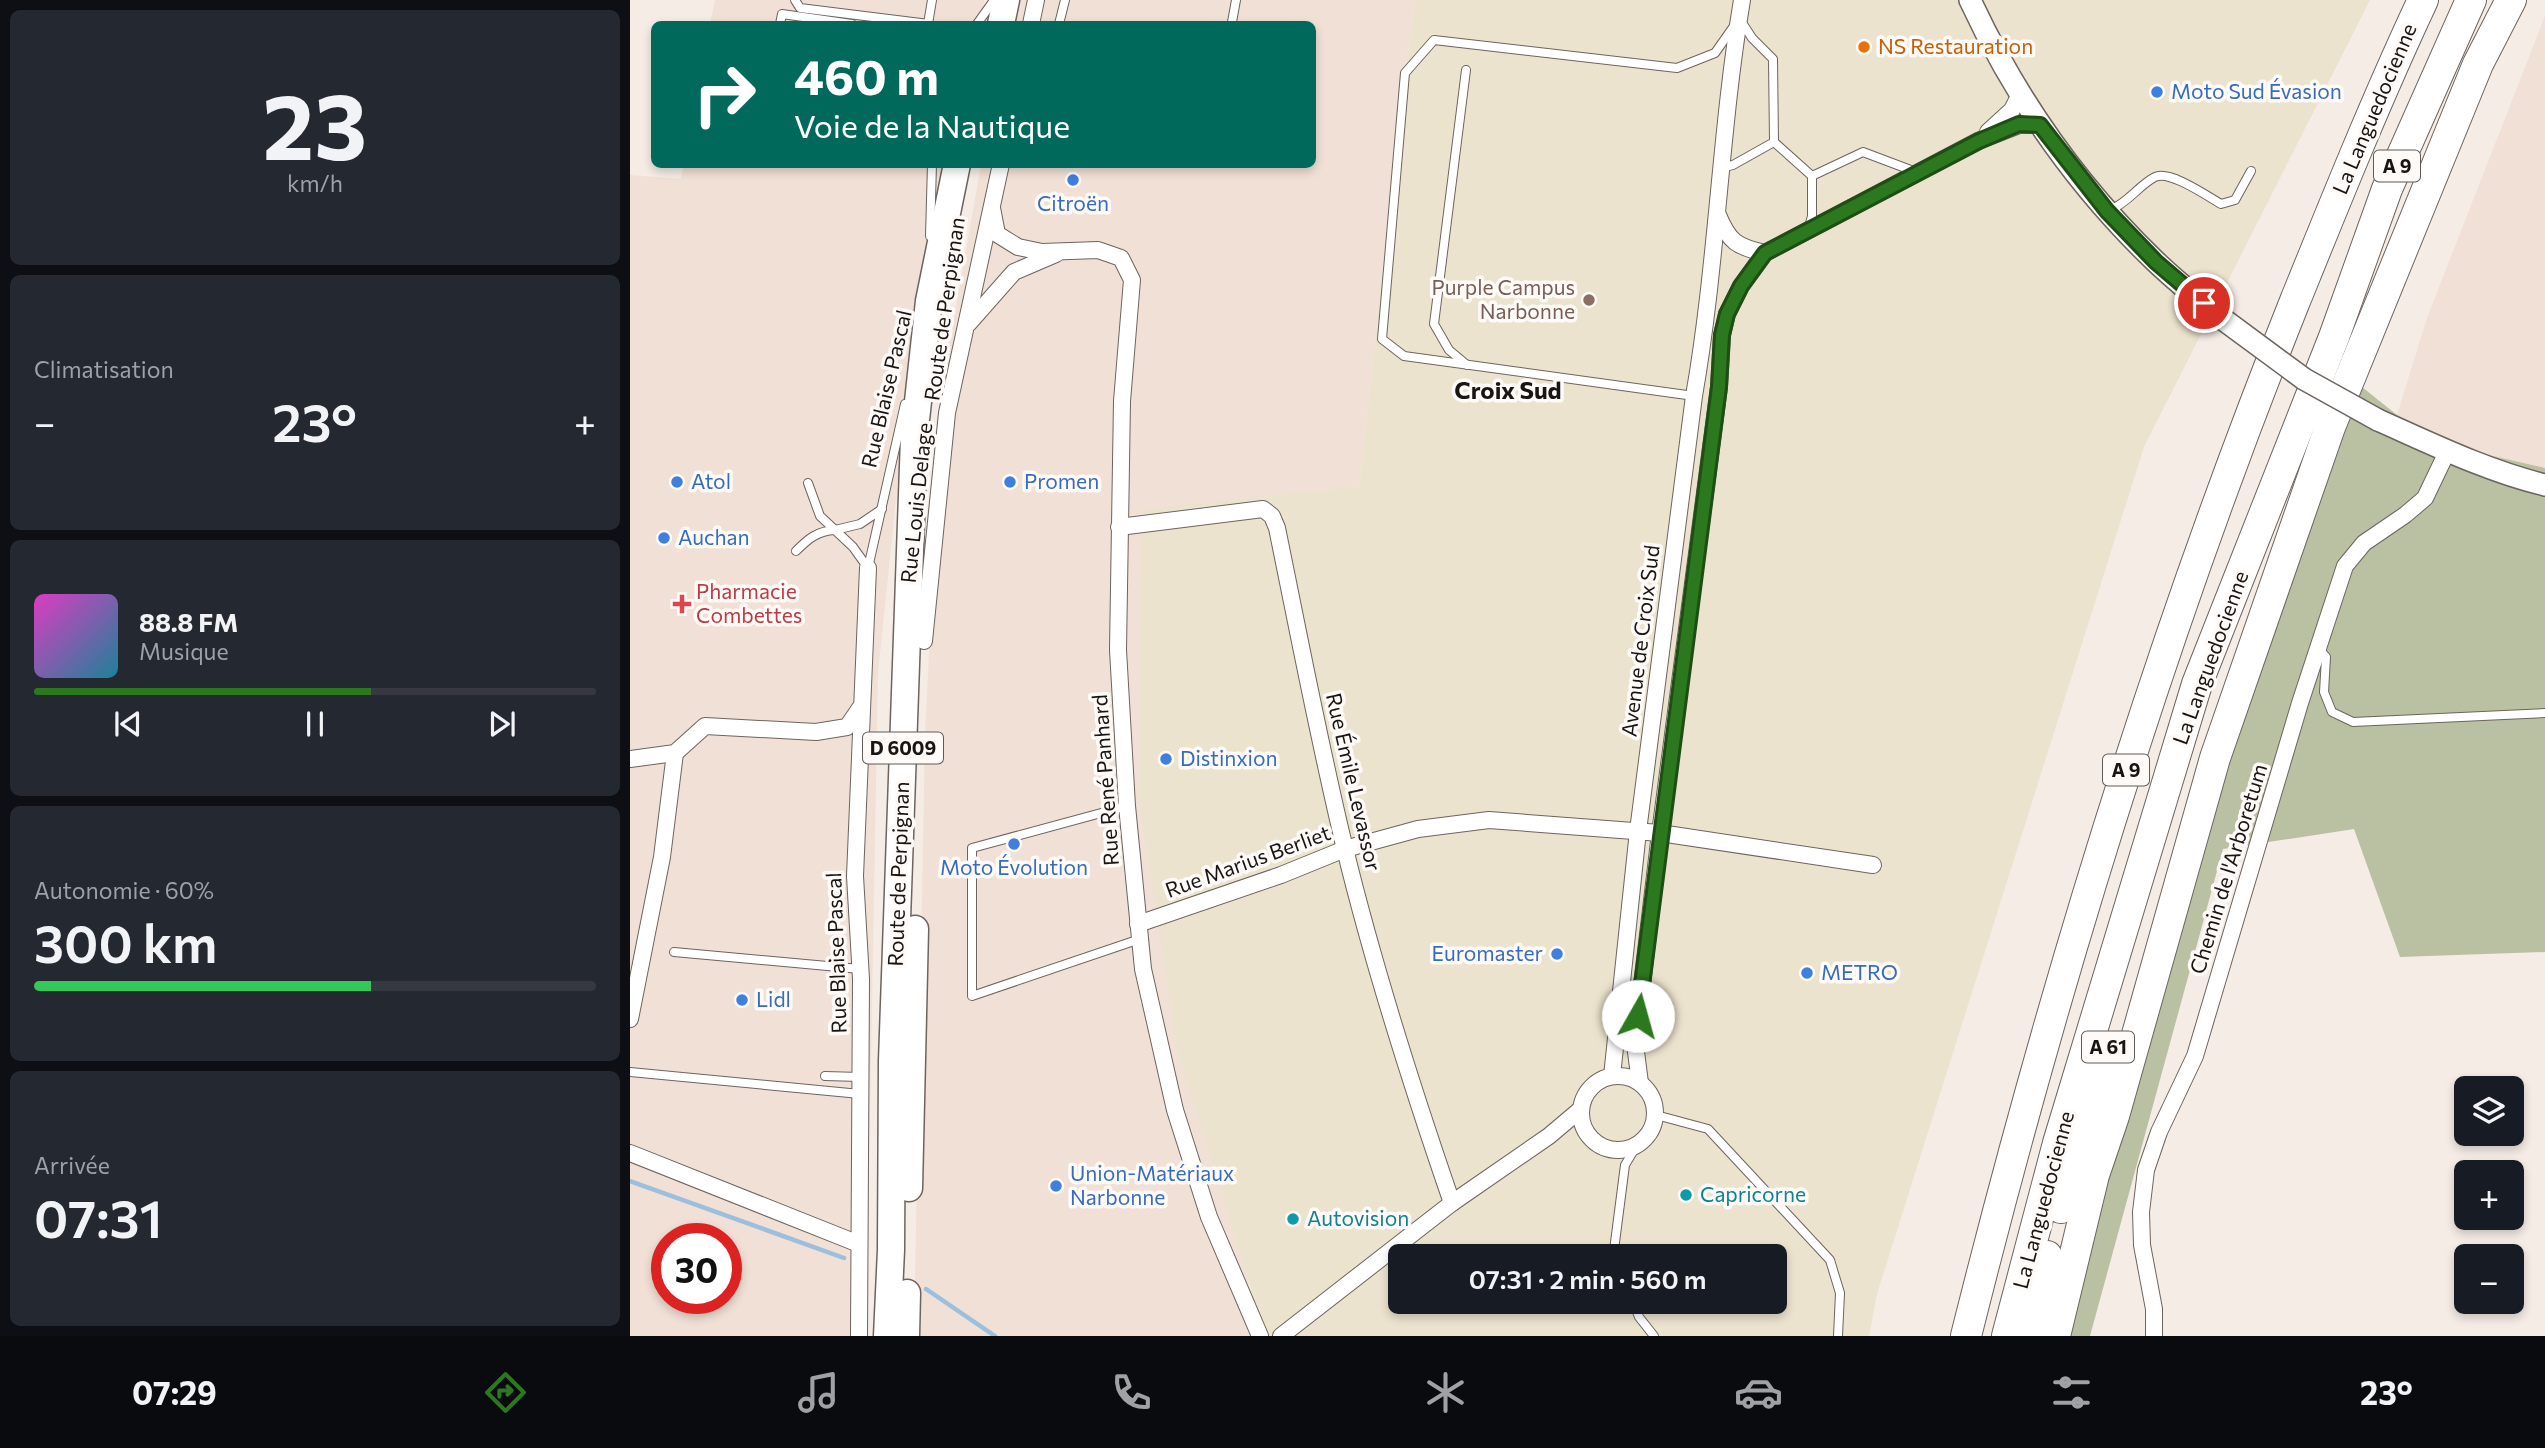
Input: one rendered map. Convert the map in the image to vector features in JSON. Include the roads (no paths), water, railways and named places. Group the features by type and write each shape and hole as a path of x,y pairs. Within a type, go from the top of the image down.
{"highway":[{"name":"La Languedocienne","path":"1966,1336 2010,1160 2096,862 2188,583 2244,429 2324,230 2390,71 2424,0"},
{"name":"La Languedocienne","path":"2007,1336 2058,1143 2197,684 2334,337 2387,189 2471,0"},
{"path":"2055,1336 2094,1175 2114,1116 2214,758 2326,440 2478,64 2511,0"},
{"name":"A 61","path":"2031,1336 2046,1260 2132,964 2153,832"},
{"path":"2069,1336 2114,1116"}],"main road":[{"name":"Route de Perpignan","path":"887,1336 891,1250 892,1061 914,438 929,301 956,168"},
{"name":"Route de Perpignan","path":"906,1336 926,461 933,372 944,290 968,168"}],"street":[{"path":"1032,21 1036,0"},
{"name":"Avenue de Croix Sud","path":"1612,1076 1638,831 1694,396 1705,331 1730,70 1742,0"},
{"path":"1970,0 2020,94 2040,125 2107,211 2156,262 2220,317 2304,379 2378,420 2447,452 2545,485"},
{"name":"Avenue de Croix Sud","path":"1979,141 2012,110 2020,94"},
{"name":"Avenue de Croix Sud","path":"1640,1083 1635,1044 1719,387 1722,335 1727,314 1741,286 1765,253 1979,141 2019,124 2040,125"},
{"name":"Rue Louis Delage","path":"924,640 947,412 1000,168"},
{"name":"Rue René Panhard","path":"992,208 997,234 1018,247 1042,252 1098,250 1121,258 1132,280 1122,401 1118,650 1127,806 1143,969 1175,1110 1209,1217 1260,1336"},
{"path":"1717,212 1726,236 1743,248 1765,253"},
{"name":"Rue René Panhard","path":"965,328 1014,272 1068,249"},
{"name":"Chemin de l'Arboretum","path":"2154,1336 2154,1310 2142,1245 2141,1212 2146,1170 2159,1132 2195,1056 2285,753 2345,566 2364,543 2425,498 2447,452"},
{"name":"Rue Émile Levassor","path":"1119,527 1263,509 1272,516 1277,528 1345,849 1420,1110 1452,1203"},
{"name":"Rue Blaise Pascal","path":"859,1336 860,969 855,876 867,568"},
{"path":"630,759 675,753 705,726 816,732 847,727 860,708"},
{"path":"630,1019 662,857 675,753"},
{"name":"Rue Marius Berliet","path":"1139,931 1345,849 1418,829 1489,820 1660,833 1873,865"},
{"path":"1549,1136 1568,1129 1587,1134 1601,1146 1619,1150 1637,1145 1650,1132 1656,1115 1652,1097 1640,1083 1626,1077 1612,1076 1597,1083 1586,1094 1581,1110 1587,1134"},
{"path":"1280,1336 1452,1203 1549,1136 1581,1110"},
{"path":"630,1153 859,1244"}],"lane":[{"path":"795,0 800,8 905,21"},
{"path":"929,21 932,0"},
{"path":"1060,21 1065,0"},
{"path":"1232,21 1236,0"},
{"path":"981,21 996,10"},
{"path":"781,21 782,13 833,21"},
{"path":"1694,396 1404,356 1382,339 1405,73 1434,40 1676,68 1715,53 1739,18 1752,38 1773,59 1774,142 1812,176 1812,216 1808,229"},
{"path":"1466,70 1434,324 1449,350 1467,365"},
{"path":"1721,167 1733,165 1774,142"},
{"path":"1812,176 1863,152 1917,172"},
{"name":"Rue Blaise Pascal","path":"911,379 929,301 932,168"},
{"path":"2107,211 2131,197 2155,177 2168,175 2221,204 2235,200 2250,171"},
{"name":"Rue Blaise Pascal","path":"867,568 908,392"},
{"path":"808,483 820,516 853,547 867,568"},
{"path":"796,551 821,531 860,524 882,509"},
{"path":"2319,649 2326,657 2324,692 2332,712 2353,722 2545,713"},
{"path":"1127,806 972,848 972,996 1139,931"},
{"path":"674,952 860,969"},
{"path":"630,1072 860,1094"},
{"path":"825,1076 860,1077"},
{"path":"1656,1115 1708,1129 1830,1260 1839,1293 1838,1336"},
{"path":"1615,1244 1625,1165 1637,1145"},
{"path":"1638,1314 1654,1336"}],"waterway":[{"path":"630,1181 844,1258"},
{"path":"926,1289 995,1336"}],"place":[{"name":"NS Restauration","path":"1864,47"},
{"name":"Moto Sud Évasion","path":"2157,92"},
{"name":"Citroën","path":"1073,180"},
{"name":"Purple Campus Narbonne","path":"1589,300"},
{"name":"Atol","path":"677,482"},
{"name":"Promen","path":"1010,482"},
{"name":"Auchan","path":"664,538"},
{"name":"Pharmacie Combettes","path":"682,604"},
{"name":"Distinxion","path":"1166,759"},
{"name":"Moto Évolution","path":"1014,844"},
{"name":"Euromaster","path":"1557,954"},
{"name":"METRO","path":"1807,973"},
{"name":"Lidl","path":"742,1000"},
{"name":"Union-Matériaux Narbonne","path":"1056,1186"},
{"name":"Capricorne","path":"1686,1195"},
{"name":"Autovision","path":"1293,1219"}],"district":[{"name":"Croix Sud","path":"1508,391"}]}
